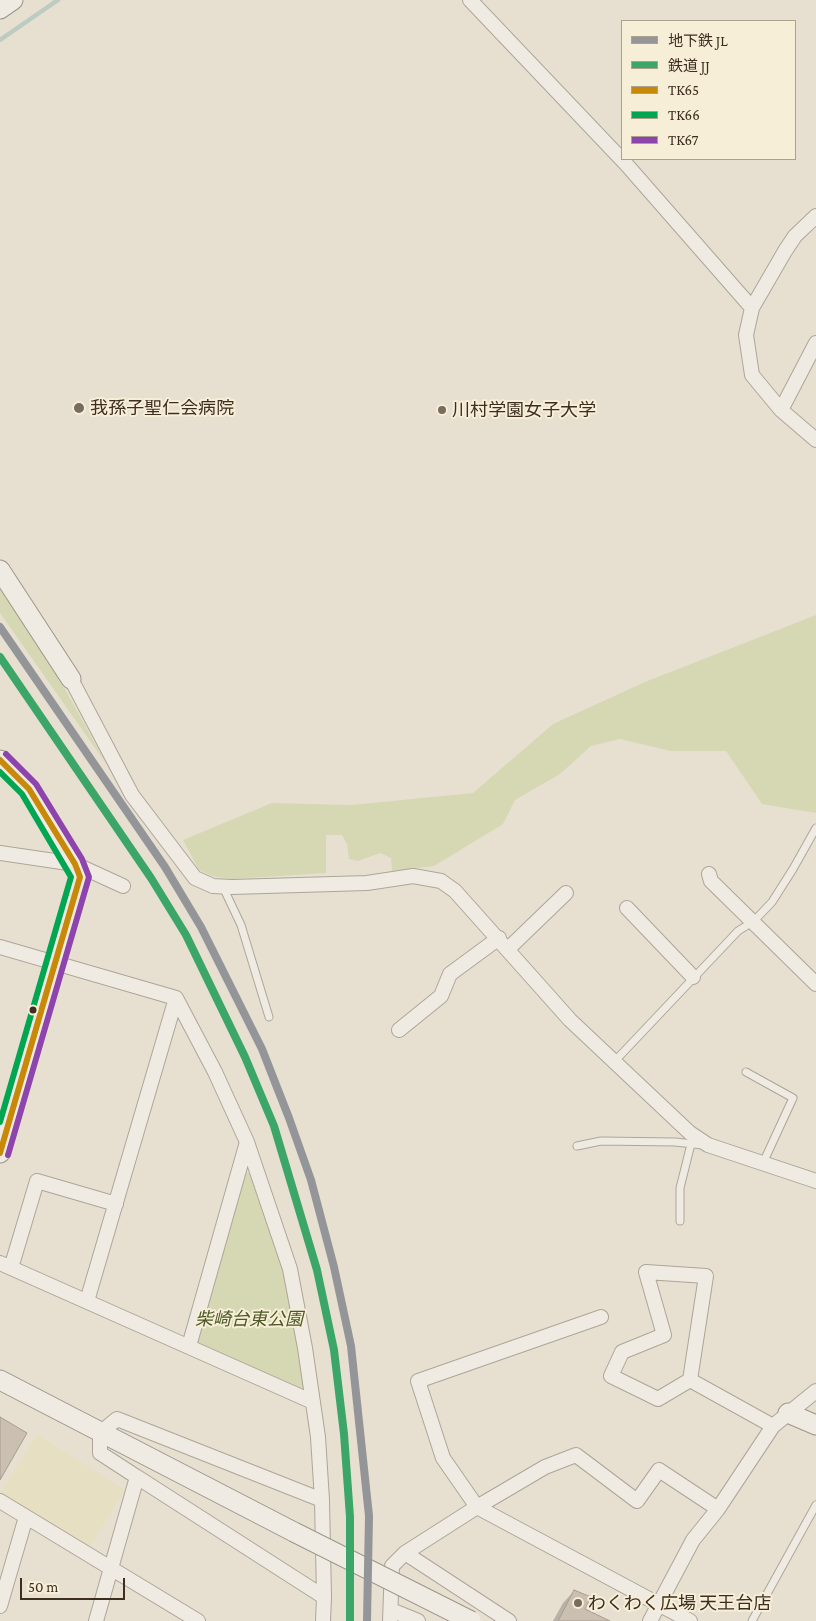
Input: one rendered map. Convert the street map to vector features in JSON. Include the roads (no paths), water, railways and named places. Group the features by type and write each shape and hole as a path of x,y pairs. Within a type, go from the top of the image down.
{"street":[{"path":"0,9 13,0"},
{"path":"470,0 621,159"},
{"path":"622,160 752,308"},
{"path":"816,216 795,236 785,251 752,308 746,335 752,375 781,410 816,440"},
{"path":"781,410 816,343"},
{"path":"0,570 71,679 132,795 195,878 208,885 223,887 368,883 413,876 441,881 455,892 499,938 570,1020 690,1133 708,1145 816,1181"},
{"path":"0,760 29,789 75,864 80,877 0,1153"},
{"path":"0,853 75,864 123,886"},
{"path":"709,874 711,881 754,921 816,984"},
{"path":"508,949 566,893"},
{"path":"626,908 692,977"},
{"path":"399,1030 441,996 450,974 499,938"},
{"path":"0,947 176,998 216,1072 247,1142 290,1269 313,1402 322,1500 324,1597 322,1621"},
{"path":"87,1301 176,998"},
{"path":"188,1346 247,1142"},
{"path":"116,1204 37,1181 6,1265 313,1402"},
{"path":"646,1272 706,1276 690,1380 658,1399 612,1376 622,1352 664,1336 646,1272"},
{"path":"601,1318 418,1380 443,1458 477,1507 690,1621"},
{"path":"0,1380 100,1433 470,1621"},
{"path":"690,1380 773,1426"},
{"path":"650,1621 692,1540 718,1509 773,1426 816,1391"},
{"path":"788,1413 816,1425"},
{"path":"100,1433 117,1419 322,1500"},
{"path":"100,1433 100,1453 324,1597"},
{"path":"418,1621 390,1615 392,1566 405,1553 477,1507 545,1467 576,1455 638,1501 659,1470 718,1509"},
{"path":"96,1621 137,1476"},
{"path":"0,1501 198,1621"},
{"path":"0,1606 26,1517"},
{"path":"405,1553 510,1621"}],"lane":[{"path":"614,1062 692,977 738,931 754,921 772,902 816,828"},
{"path":"223,887 241,925 269,1017"},
{"path":"746,1072 793,1098 763,1163"},
{"path":"576,1146 601,1141 708,1145"},
{"path":"680,1221 680,1188 692,1144"},
{"path":"752,1621 816,1505"}],"waterway":[{"path":"0,40 58,0"}],"metro line":[{"name":"JL","path":"0,627 165,867 201,927 262,1049 289,1118 311,1180 334,1267 351,1346 369,1516 367,1621"}],"rail line":[{"name":"JJ","path":"0,657 151,878 186,935 245,1057 274,1126 317,1270 334,1350 344,1434 350,1517 350,1621"}],"place":[{"name":"我孫子聖仁会病院","path":"79,408"},
{"name":"川村学園女子大学","path":"442,410"},
{"name":"わくわく広場 天王台店","path":"578,1603"}],"park label":[{"name":"柴崎台東公園","path":"249,1319"}]}
